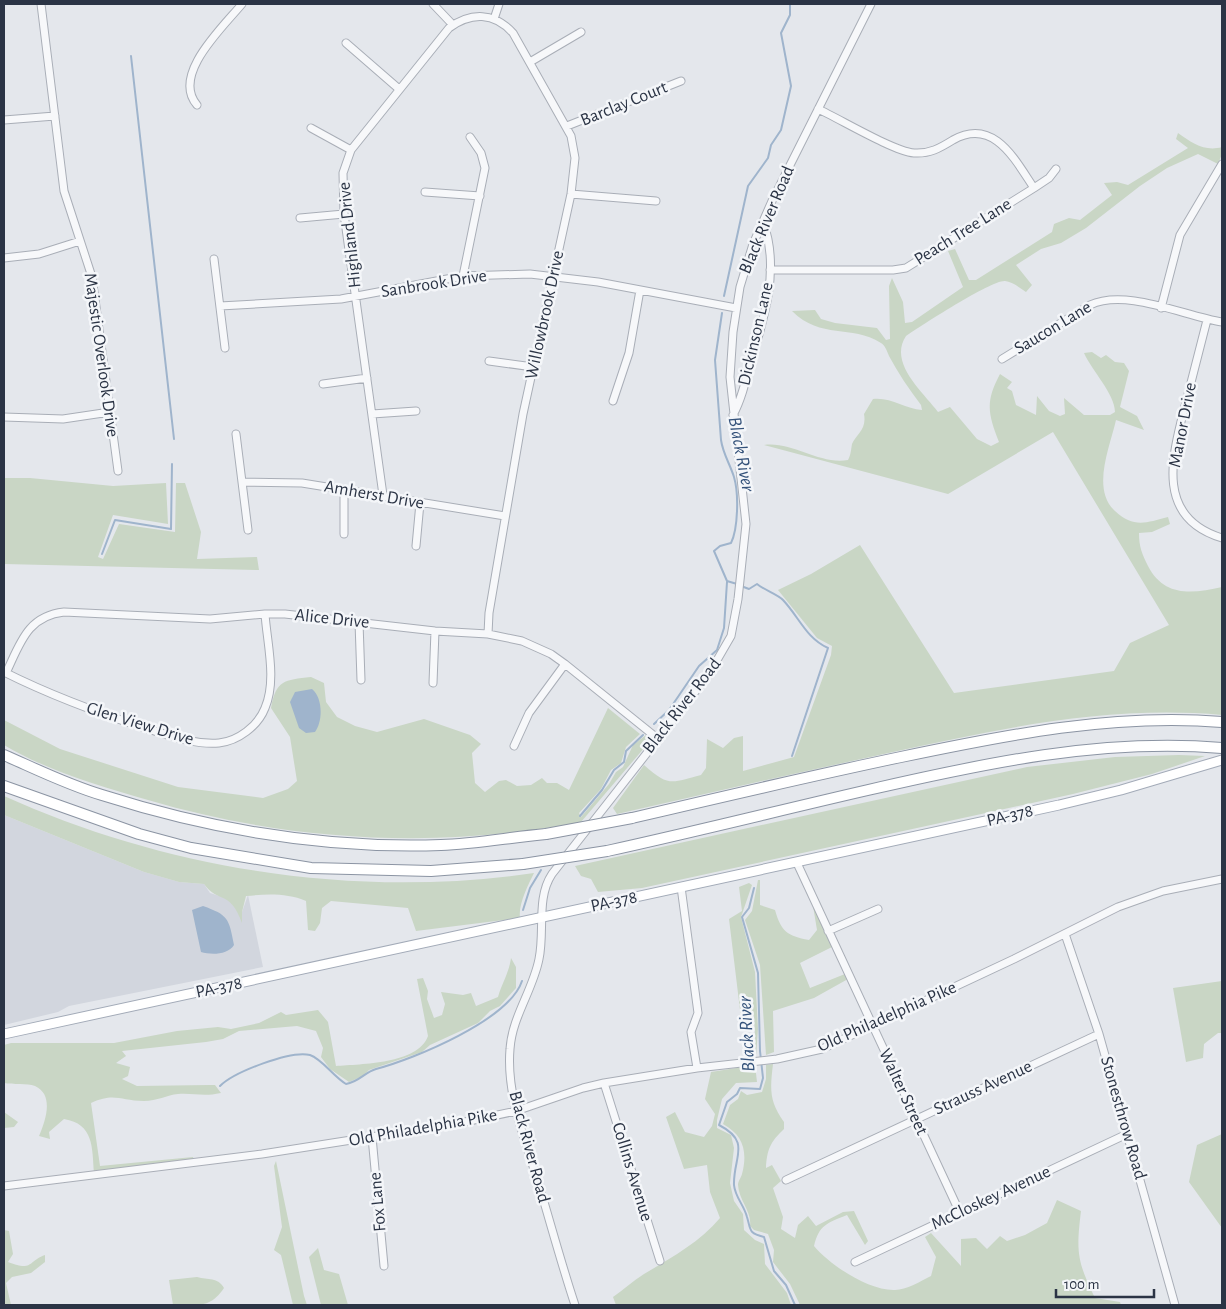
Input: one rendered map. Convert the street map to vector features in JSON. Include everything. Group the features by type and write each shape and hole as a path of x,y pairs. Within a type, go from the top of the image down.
{"highway":[{"path":"4,755 100,795 197,822 290,839 333,843 442,845 546,834 632,818 766,786 1006,735 1116,722 1160,720 1222,722"},
{"path":"4,786 139,834 191,848 311,868 431,871 523,864 607,850 917,779 1022,758 1106,747 1191,745 1222,748"}],"main road":[{"name":"PA-378","path":"4,1034 1059,805 1122,790 1222,760"}],"street":[{"name":"Majestic Overlook Drive","path":"41,4 64,191 92,277 118,471"},
{"path":"197,105 190,97 189,88 194,66 204,49 242,4"},
{"path":"433,4 453,25"},
{"path":"494,19 499,4"},
{"name":"Black River Road","path":"575,1305 516,1111 510,1049 517,1019 539,961 544,892 552,874 709,674 727,646 736,614 745,540 746,507 733,415 731,355 736,308 746,267 763,222 871,4"},
{"name":"Highland Drive","path":"383,495 344,214 343,173 351,150 453,25 470,16 494,19"},
{"name":"Willowbrook Drive","path":"488,634 489,613 505,516 533,367 571,194 575,158 567,126 530,62 513,33 494,19"},
{"path":"530,62 581,32"},
{"path":"346,43 399,89"},
{"name":"Barclay Court","path":"567,126 681,81"},
{"path":"818,108 910,152 930,152 968,134 992,138 1007,148 1034,188"},
{"path":"4,120 56,116"},
{"path":"311,128 351,150"},
{"path":"463,276 485,168 484,159 470,137"},
{"path":"1161,308 1180,234 1222,164"},
{"name":"Peach Tree Lane","path":"770,270 893,270 906,268 1049,178 1056,168"},
{"path":"425,192 480,196"},
{"path":"571,194 656,201"},
{"path":"300,218 344,214"},
{"name":"Dickinson Lane","path":"733,415 738,406 760,335 768,298 770,270 767,234 763,222"},
{"path":"4,258 39,254 80,240"},
{"path":"214,259 225,348"},
{"name":"Sanbrook Drive","path":"220,306 356,297 463,276 530,274 640,290 736,308"},
{"path":"614,401 630,353 640,290"},
{"name":"Saucon Lane","path":"1002,359 1098,301 1113,298 1222,322"},
{"name":"Manor Drive","path":"1207,320 1175,452 1172,483 1180,506 1186,516 1198,526 1222,538"},
{"path":"489,362 533,367"},
{"path":"323,384 367,378"},
{"path":"372,414 416,411"},
{"path":"4,417 63,418 110,412"},
{"path":"236,434 248,530"},
{"name":"Amherst Drive","path":"242,482 285,481 383,495 420,503 505,516"},
{"path":"344,489 344,534"},
{"path":"416,546 420,503"},
{"name":"Alice Drive","path":"5,672 30,627 40,619 56,613 121,614 210,619 265,614 435,631 488,634 522,641 551,654 657,738"},
{"name":"Glen View Drive","path":"5,672 43,691 112,718 196,742 226,742 240,735 256,723 268,698 270,679 265,614"},
{"path":"358,622 361,680"},
{"path":"433,683 435,631"},
{"path":"514,746 529,713 565,664"},
{"name":"Walter Street","path":"797,863 960,1213"},
{"name":"Old Philadelphia Pike","path":"4,1186 229,1159 460,1123 516,1111 583,1088 604,1083 810,1052 873,1026 1118,907 1163,891 1222,879"},
{"path":"681,888 698,1012 691,1032 696,1068"},
{"path":"828,931 878,909"},
{"name":"Stonesthrow Road","path":"1065,934 1099,1034 1176,1305"},
{"name":"Strauss Avenue","path":"786,1180 1099,1034"},
{"name":"Collins Avenue","path":"604,1083 660,1261"},
{"name":"McCloskey Avenue","path":"855,1262 1127,1134"},
{"name":"Fox Lane","path":"372,1137 384,1266"}],"shaded area":[{"path":"4,815 144,872 179,882 204,884 210,893 229,899 238,910 242,920 242,912 248,895 263,967 69,1006 58,1012 4,1025"}],"green space":[{"path":"1178,133 1204,147 1222,147 1222,154 1218,164 1198,154 1167,168 1140,186 1086,228 1061,243 1041,249 1016,265 1032,285 1026,292 1014,284 1005,281 986,288 956,304 906,336 901,356 904,367 910,377 938,412 950,407 977,439 991,446 999,442 992,424 990,400 1000,374 1012,382 1007,388 1012,391 1016,405 1036,415 1037,396 1049,411 1060,416 1065,414 1064,398 1084,415 1110,415 1115,412 1114,405 1084,353 1092,352 1101,358 1106,355 1115,362 1124,363 1129,371 1120,407 1137,416 1144,430 1116,420 1104,467 1104,491 1108,502 1115,511 1128,520 1140,523 1168,517 1170,524 1152,532 1139,533 1140,546 1144,558 1155,576 1162,583 1180,591 1190,592 1222,587 1222,715 1139,713 1097,716 1015,727 893,752 617,814 613,808 644,765 665,780 676,781 701,775 706,768 707,739 723,748 734,738 743,736 743,771 794,757 831,655 832,646 817,638 778,590 811,574 860,545 954,693 1114,671 1130,643 1169,625 1053,432 948,494 764,445 785,446 837,461 848,460 852,444 864,424 864,414 873,399 886,400 922,410 921,405 900,375 882,344 870,337 859,334 814,326 792,311 815,310 821,319 835,323 877,328 886,340 890,339 889,286 892,278 903,302 905,323 912,322 963,287 948,251 955,249 969,280 976,280 1052,232 1054,224 1069,218 1080,220 1112,195 1104,183 1117,182 1128,185 1188,148 1176,139"},
{"path":"4,478 30,478 113,486 166,483 168,524 113,515 98,557 103,559 119,524 175,532 176,483 185,483 201,532 197,559 257,557 259,570 4,564"},
{"path":"311,677 324,683 326,702 337,717 355,726 377,732 424,719 470,735 481,744 472,753 475,783 485,792 499,781 506,780 517,786 531,785 542,778 547,783 557,783 569,790 608,708 640,734 626,747 621,763 611,770 601,789 579,813 581,817 609,784 616,772 623,767 633,745 646,735 649,740 581,822 527,831 473,836 418,838 363,837 308,832 254,825 201,814 130,795 74,777 38,763 4,745 4,720 60,749 178,787 263,798 288,789 297,781 290,737 271,708 273,699 283,683 294,679"},
{"path":"1205,756 1152,774 1073,794 642,888 598,892 591,879 581,876 575,866 1027,767 1115,757"},
{"path":"4,796 67,822 131,843 197,860 264,872 331,880 399,882 467,880 534,873 522,901 520,918 416,931 408,908 331,901 322,908 320,923 315,931 308,930 306,901 284,895 269,895 246,896 242,912 242,923 233,905 214,894 204,884 179,882 144,872 4,815"},
{"path":"758,880 760,880 760,905 775,910 783,928 795,937 809,940 817,930 813,906 832,947 800,963 810,988 845,974 848,979 814,998 773,1011 774,1052 766,1055 760,965 745,920 752,911"},
{"path":"749,883 752,885 741,917 755,972 758,1029 756,1057 754,1016 741,1018 729,919 742,911 739,887"},
{"path":"511,958 516,967 516,988 500,1006 490,1011 478,1023 430,1045 422,1052 369,1070 363,1076 349,1082 330,1069 321,1057 323,1048 316,1031 297,1026 239,1031 223,1039 206,1042 122,1051 126,1056 116,1063 130,1067 128,1076 122,1079 137,1086 215,1085 221,1093 209,1095 178,1094 144,1101 106,1098 91,1103 100,1166 193,1157 194,1160 94,1173 90,1138 81,1126 64,1119 49,1132 50,1139 39,1136 46,1116 47,1102 45,1096 35,1086 4,1083 4,1045 11,1043 114,1043 177,1031 218,1027 231,1029 259,1023 281,1012 286,1015 318,1010 328,1022 336,1066 388,1061 413,1052 422,1045 428,1036 417,979 423,978 428,991 427,999 434,1018 442,1015 445,1004 441,992 463,995 471,993 476,1006 498,997"},
{"path":"1222,981 1222,1033 1218,1033 1204,1044 1203,1058 1186,1062 1173,988"},
{"path":"773,1064 771,1081 773,1101 784,1122 784,1129 775,1138 770,1147 766,1168 772,1165 781,1181 773,1188 783,1217 781,1229 795,1238 798,1225 808,1216 816,1226 843,1212 854,1211 868,1241 865,1245 847,1215 834,1220 821,1229 814,1246 840,1269 862,1282 885,1289 899,1290 931,1276 936,1257 925,1237 931,1233 961,1266 961,1239 976,1238 987,1249 1000,1236 1007,1241 1025,1235 1047,1223 1057,1200 1081,1211 1079,1256 1095,1298 1120,1302 1121,1305 800,1305 790,1284 773,1262 774,1250 768,1234 754,1230 750,1226 749,1216 738,1185 744,1166 744,1151 735,1133 723,1124 730,1105 738,1099 741,1091 747,1095 762,1092 766,1079 766,1065"},
{"path":"755,1065 757,1082 736,1083 722,1099 717,1128 731,1135 734,1148 730,1183 734,1201 743,1214 744,1230 755,1240 764,1244 765,1264 787,1293 791,1305 616,1305 613,1297 694,1242 720,1218 710,1192 707,1165 684,1169 666,1117 675,1112 685,1132 704,1137 712,1126 715,1114 705,1099 711,1072"},
{"path":"4,1112 18,1122 14,1127 4,1128"},
{"path":"1222,1134 1222,1228 1189,1182 1197,1145"},
{"path":"276,1161 307,1305 293,1305 281,1255 274,1250 282,1227 274,1166"},
{"path":"4,1230 9,1231 13,1254 8,1262 26,1266 45,1255 45,1262 31,1273 12,1277 6,1283 11,1305 4,1305"},
{"path":"318,1248 324,1270 339,1274 348,1305 321,1305 309,1257"},
{"path":"197,1277 216,1280 224,1288 219,1295 208,1303 173,1305 169,1280"}],"water":[{"path":"312,689 316,693 321,710 318,727 315,732 306,733 299,728 290,702 295,692"},
{"path":"203,906 218,912 229,923 234,945 228,951 214,954 201,952 192,910"}],"waterway":[{"name":"Black River","path":"724,296 748,186 768,158 771,145 781,130 791,86 781,33 790,15 790,4"},
{"path":"131,56 174,439"},
{"name":"Black River","path":"722,313 715,360 721,440 736,484 737,511 731,543 720,546 714,551 727,581 737,584"},
{"path":"102,554 115,520 171,529 172,464"},
{"path":"654,724 669,710 699,666 717,650 724,628 727,582"},
{"name":"Black River","path":"741,586 749,589 757,584 783,600 808,633 820,644 828,648 792,756"},
{"path":"580,816 602,790 614,770 624,762 626,751 643,735"},
{"path":"523,910 530,888 541,870"},
{"name":"Black River","path":"754,888 749,908 742,917 758,973 760,1051 763,1078 760,1089 740,1088 737,1094 727,1102 719,1125 729,1131 738,1144 734,1185 750,1228 755,1234 764,1237 774,1271 786,1285 795,1305"},
{"path":"220,1086 227,1080 263,1063 301,1054 314,1057 346,1084 351,1083 372,1070 413,1057 458,1036 480,1023 499,1010 514,996 522,981"}]}
